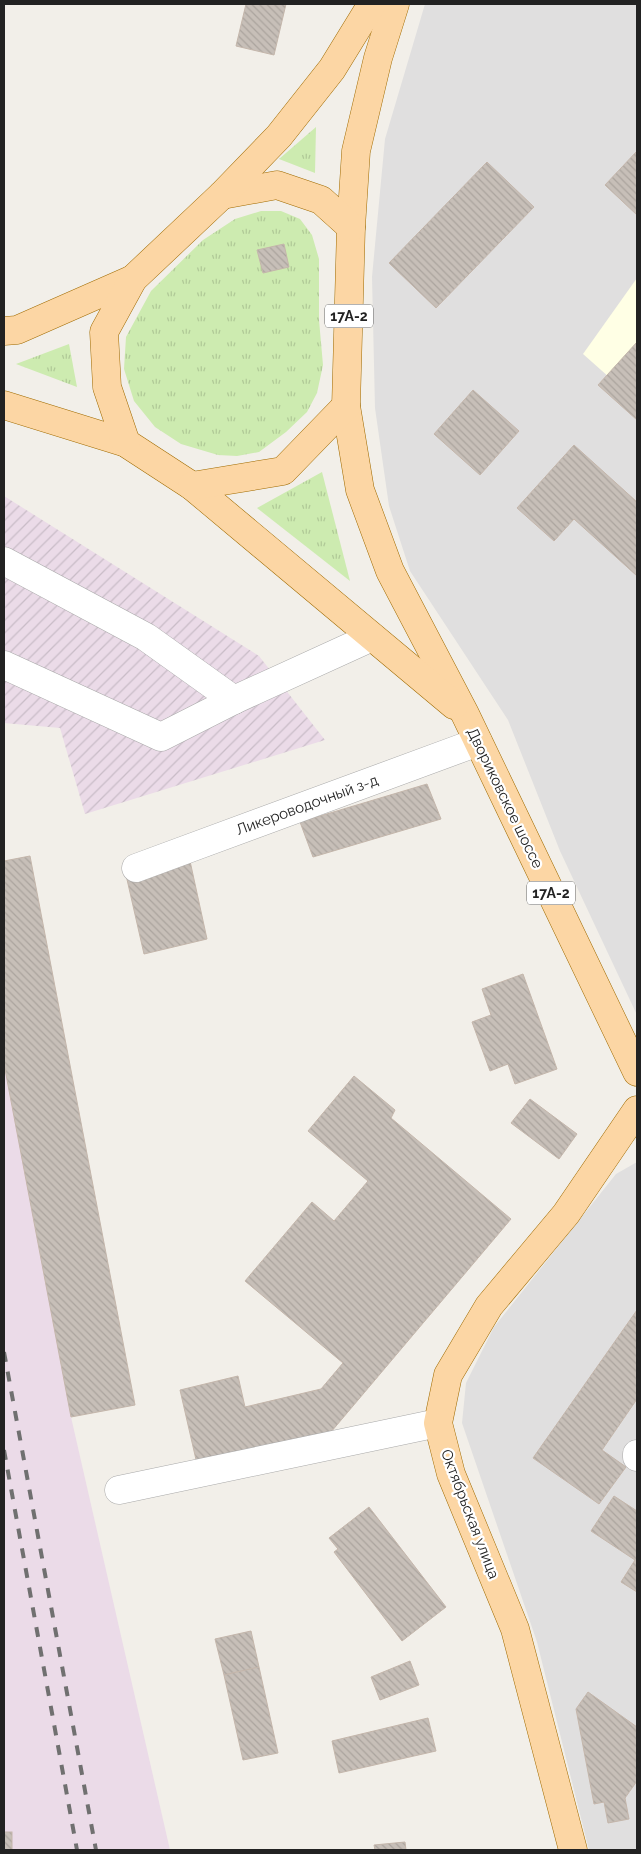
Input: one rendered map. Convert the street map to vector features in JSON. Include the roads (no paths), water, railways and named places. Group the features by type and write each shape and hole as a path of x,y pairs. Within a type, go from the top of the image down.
{"main road":[{"path":"126,443 107,386 104,332 133,279 222,195 279,136 326,76 372,4"},
{"path":"351,227 356,151 378,58 395,4"},
{"path":"222,195 277,185 321,200 351,227"},
{"name":"17А-2","path":"346,406 351,227"},
{"path":"4,331 17,330 133,279"},
{"path":"4,405 126,443 192,486 465,714"},
{"path":"192,486 283,471 346,406"},
{"name":"Двориковское шоссе","path":"346,406 360,490 390,571 465,714 637,1072"},
{"name":"Октябрьская улица","path":"573,1850 515,1629 452,1474 438,1423 448,1375 489,1306 566,1214 637,1110"}],"street":[{"path":"4,561 146,637 234,700"},
{"path":"4,665 161,737 234,700 372,637"},
{"name":"Ликероводочный з-д","path":"136,868 478,742"},
{"path":"119,1490 438,1423"}],"railway":[{"path":"4,1352 96,1850"},
{"path":"4,1450 77,1850"}]}
